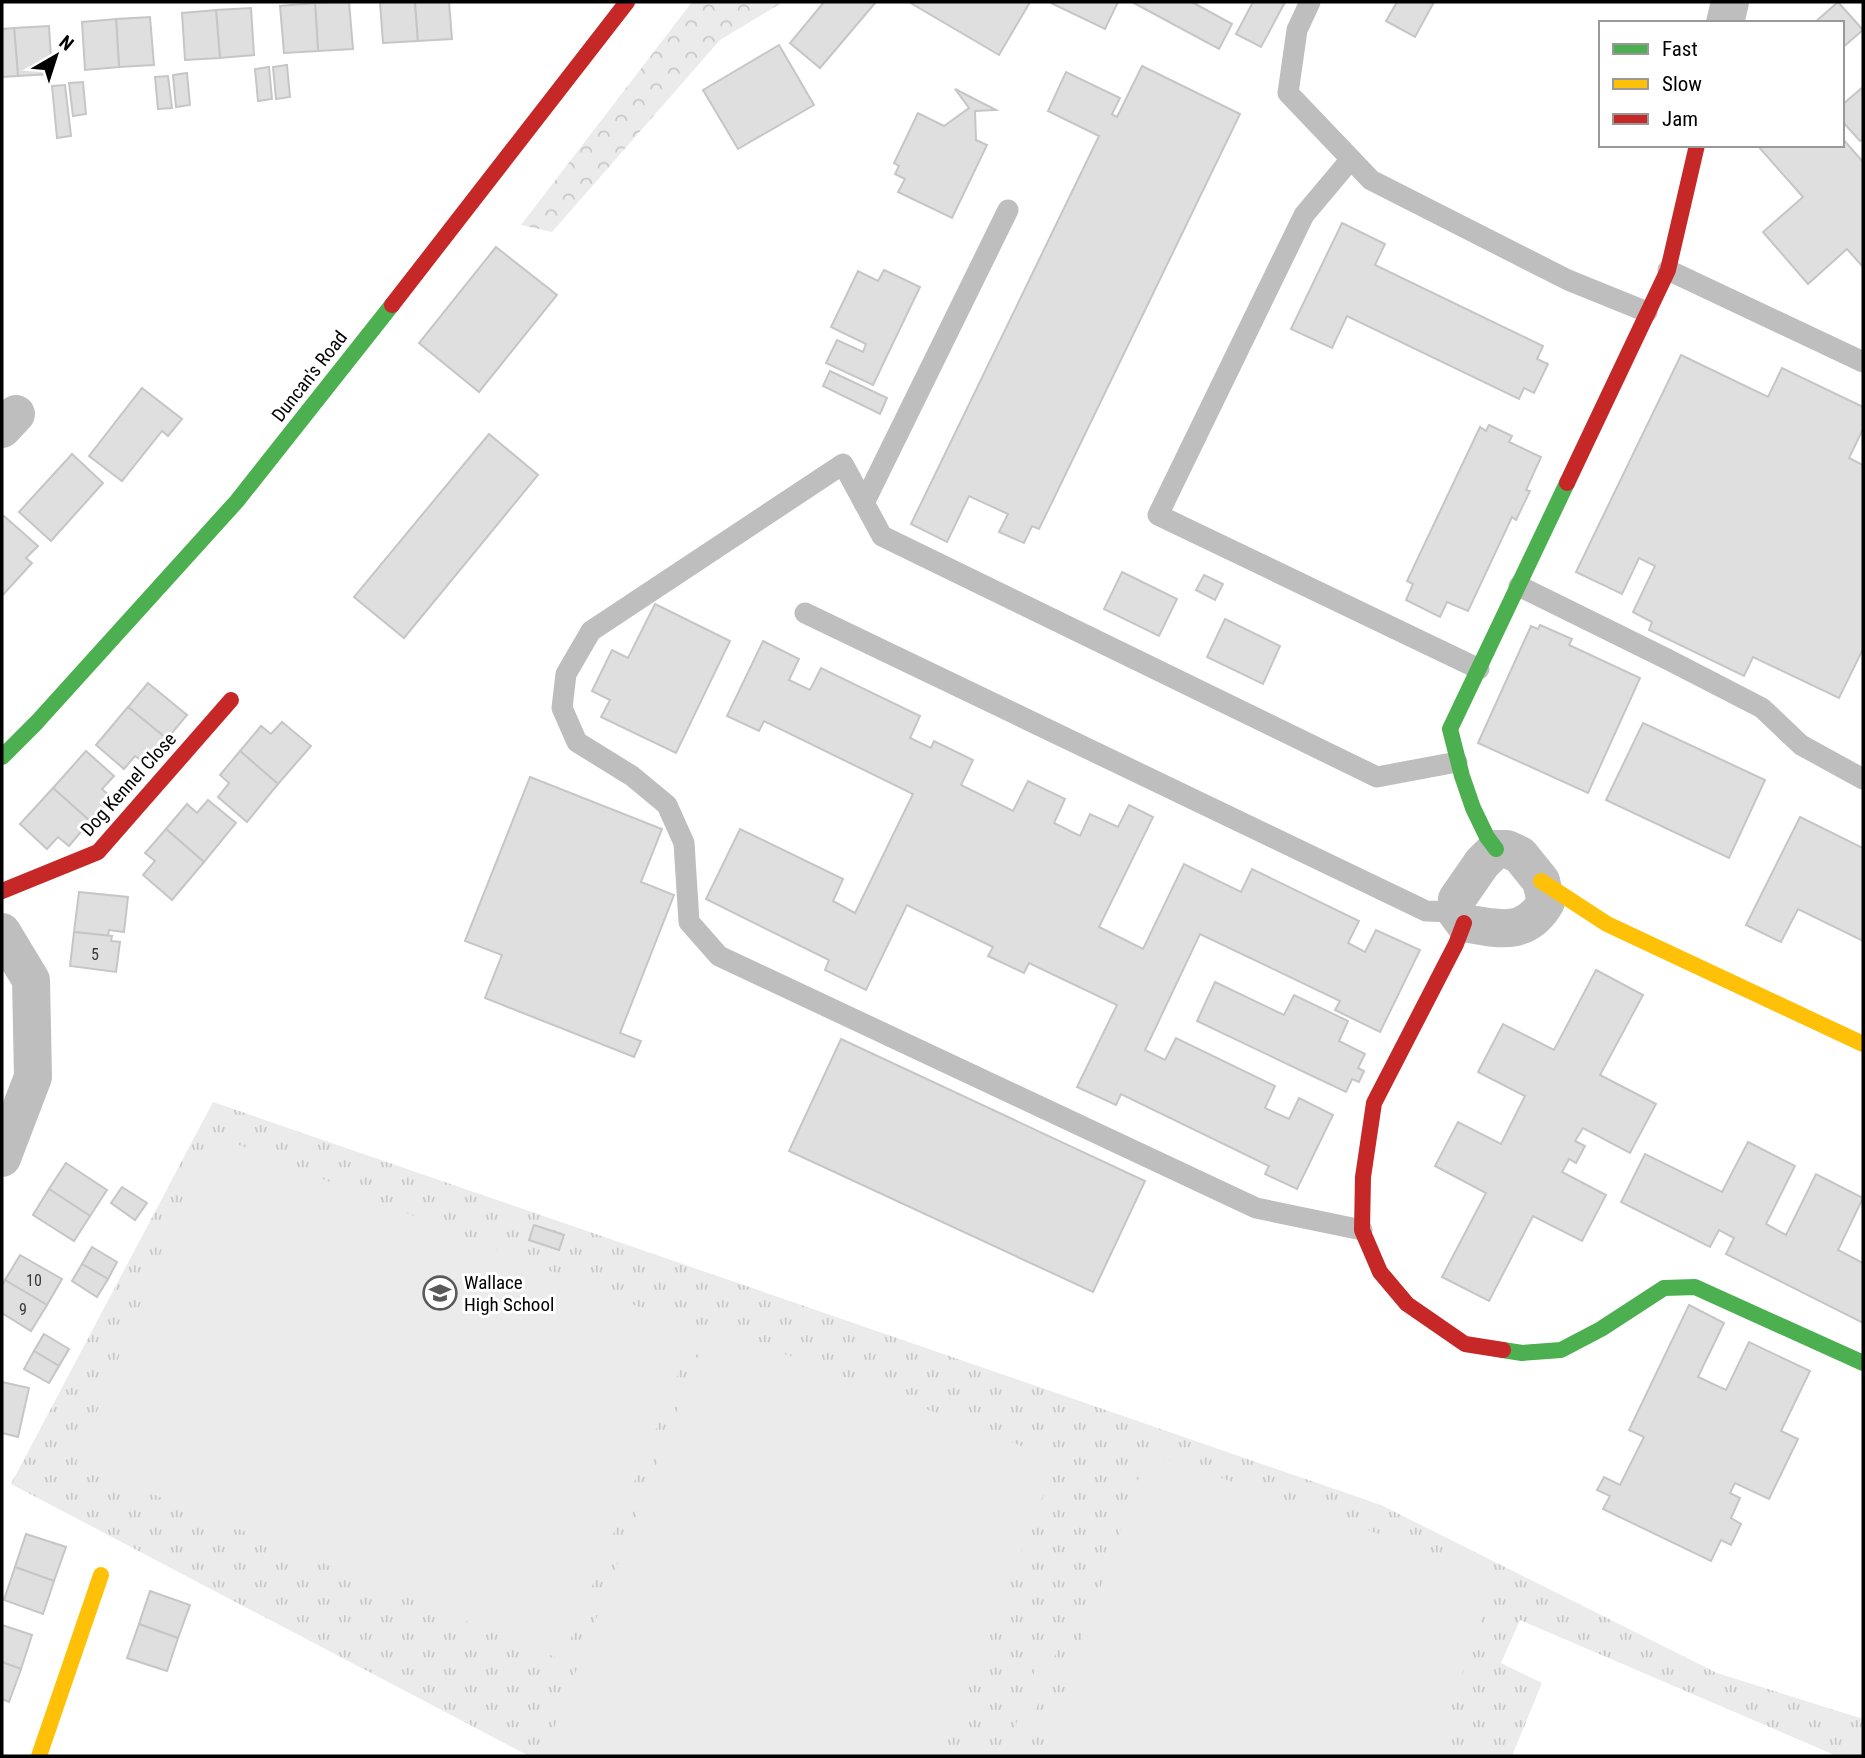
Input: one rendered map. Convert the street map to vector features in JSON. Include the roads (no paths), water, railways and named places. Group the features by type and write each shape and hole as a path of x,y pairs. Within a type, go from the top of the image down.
{"street":[{"name":"Duncan's Road","path":"2,758 237,501 627,2"},
{"path":"1725,21 1730,2"},
{"path":"1496,849 1484,835 1457,762 1450,729 1668,270 1697,147"},
{"name":"Dog Kennel Close","path":"2,891 99,852 231,700"},
{"path":"1863,1044 1607,924 1541,881 1520,855 1507,849 1496,849 1482,863 1457,899 1460,917 1456,944 1374,1103 1363,1177 1362,1230 1380,1272 1407,1304 1465,1344 1522,1353 1561,1350 1601,1329 1664,1288 1695,1287 1863,1363"},
{"path":"1460,917 1499,930 1518,927 1539,915 1546,902 1541,881"},
{"path":"2,932 31,980 33,1077 2,1158"},
{"path":"39,1756 101,1575"}],"lane":[{"path":"1310,2 1297,30 1288,93 1371,180 1568,280 1647,312"},
{"path":"1351,159 1304,215 1158,515 1479,669"},
{"path":"864,503 1009,210"},
{"path":"1668,270 1863,362"},
{"path":"1362,1230 1256,1208 719,956 689,922 684,843 667,805 632,776 577,742 562,708 566,674 592,631 844,464 882,536 1377,777 1457,762"},
{"path":"1519,586 1762,708 1801,745 1863,779"},
{"path":"805,613 1426,911 1460,917"}],"place":[{"name":"Wallace High School","path":"440,1293"}]}
